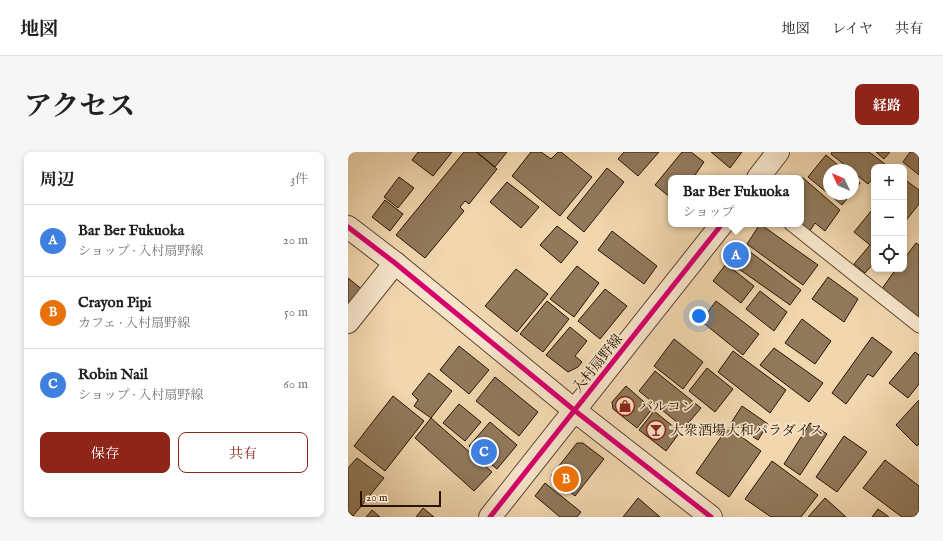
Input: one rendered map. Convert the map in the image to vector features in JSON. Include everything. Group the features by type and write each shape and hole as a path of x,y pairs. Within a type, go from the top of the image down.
{"street":[{"path":"760,175 778,152"},
{"path":"348,227 395,263 574,410 711,517"},
{"name":"入村扇野線","path":"490,517 720,227"},
{"path":"348,322 395,263"}],"lane":[{"path":"795,227 919,326"}],"building":[{"path":"418,152 452,152 433,176 412,160"},
{"path":"464,152 476,152 497,169 469,204 465,201 460,207 464,211 425,258 396,235"},
{"path":"477,152 507,152 495,167"},
{"path":"531,152 541,152 551,159 558,152 561,152 592,177 560,216 512,176"},
{"path":"624,152 659,152 638,176 618,159"},
{"path":"682,152 691,152 704,162 695,175 668,175 668,196 655,185"},
{"path":"711,152 742,152 730,168"},
{"path":"832,152 869,152 885,164 871,164 871,180 868,184 859,177 859,164 844,164 831,154"},
{"path":"876,152 890,152 884,159"},
{"path":"910,152 919,152 919,175 907,164 903,162"},
{"path":"826,155 837,164 823,164 823,189 808,177"},
{"path":"607,168 624,182 584,232 567,218"},
{"path":"399,177 414,188 398,208 384,197"},
{"path":"804,179 823,195 823,200 828,200 840,210 825,231 815,223 807,235 803,227 804,227"},
{"path":"907,181 919,190 919,204 907,219"},
{"path":"507,182 539,207 521,228 490,202"},
{"path":"385,200 403,214 390,231 372,217"},
{"path":"836,200 846,200 842,205"},
{"path":"871,211 871,266 865,273 854,264 870,245 854,232"},
{"path":"557,226 578,242 561,263 540,245"},
{"path":"758,227 764,227 818,265 803,285 747,244"},
{"path":"612,231 657,266 644,284 598,250"},
{"path":"916,243 919,245 919,318 881,290 894,272 907,272 907,255"},
{"path":"741,245 801,290 790,305 729,262"},
{"path":"726,264 754,286 741,303 713,281"},
{"path":"577,266 599,283 574,317 550,299"},
{"path":"516,269 548,294 517,332 485,306"},
{"path":"828,277 858,299 844,322 812,299"},
{"path":"348,278 364,291 348,311"},
{"path":"605,289 627,306 600,339 578,321"},
{"path":"760,291 787,312 774,331 746,309"},
{"path":"547,301 569,319 543,352 520,334"},
{"path":"716,301 759,334 743,355 701,321"},
{"path":"802,319 831,341 815,364 785,343"},
{"path":"570,327 587,341 575,356 582,362 578,367 568,372 546,355"},
{"path":"872,337 892,352 873,377 868,374 846,404 832,393"},
{"path":"674,339 703,362 683,389 654,366"},
{"path":"459,346 489,370 469,394 440,370"},
{"path":"774,348 823,383 809,402 760,365"},
{"path":"733,351 786,390 770,413 718,372"},
{"path":"915,352 919,355 919,384 908,398 889,383"},
{"path":"707,368 733,389 715,412 689,391"},
{"path":"655,371 701,408 684,428 639,391"},
{"path":"429,373 452,391 431,418 414,406 418,400 412,394"},
{"path":"495,377 538,412 519,436 476,401"},
{"path":"626,386 652,409 637,428 613,409 612,402"},
{"path":"393,396 424,421 385,471 354,446"},
{"path":"919,400 919,444 917,446 896,425"},
{"path":"459,404 481,422 465,441 443,423"},
{"path":"742,406 768,424 758,440 731,423"},
{"path":"654,411 680,432 666,451 639,430"},
{"path":"431,418 492,472 474,491 415,438"},
{"path":"490,422 517,445 497,469 469,446"},
{"path":"810,423 827,434 800,475 784,464"},
{"path":"728,427 761,451 729,497 696,473"},
{"path":"844,436 867,452 837,492 816,477"},
{"path":"577,443 583,443 604,459 575,496 551,476"},
{"path":"357,458 384,478 353,516 348,511 348,468"},
{"path":"885,460 919,486 919,511 914,517 902,517 863,488"},
{"path":"772,461 818,495 801,517 771,517 745,499"},
{"path":"545,483 581,512 577,517 560,517 535,496"},
{"path":"638,498 660,517 623,517"},
{"path":"825,498 846,517 808,517"},
{"path":"423,508 434,517 416,517"},
{"path":"878,509 889,517 872,517"},
{"path":"372,510 380,517 366,517"}],"cycle path":[{"path":"348,227 395,263 574,410 711,517"},
{"path":"490,517 720,227"}],"place":[{"name":"Bar Ber Fukuoka","path":"736,255"},
{"name":"バルコン","path":"625,406"},
{"name":"大衆酒場大和パラダイス","path":"656,430"},
{"name":"Robin Nail","path":"484,452"},
{"name":"Crayon Pipi","path":"566,479"}]}
